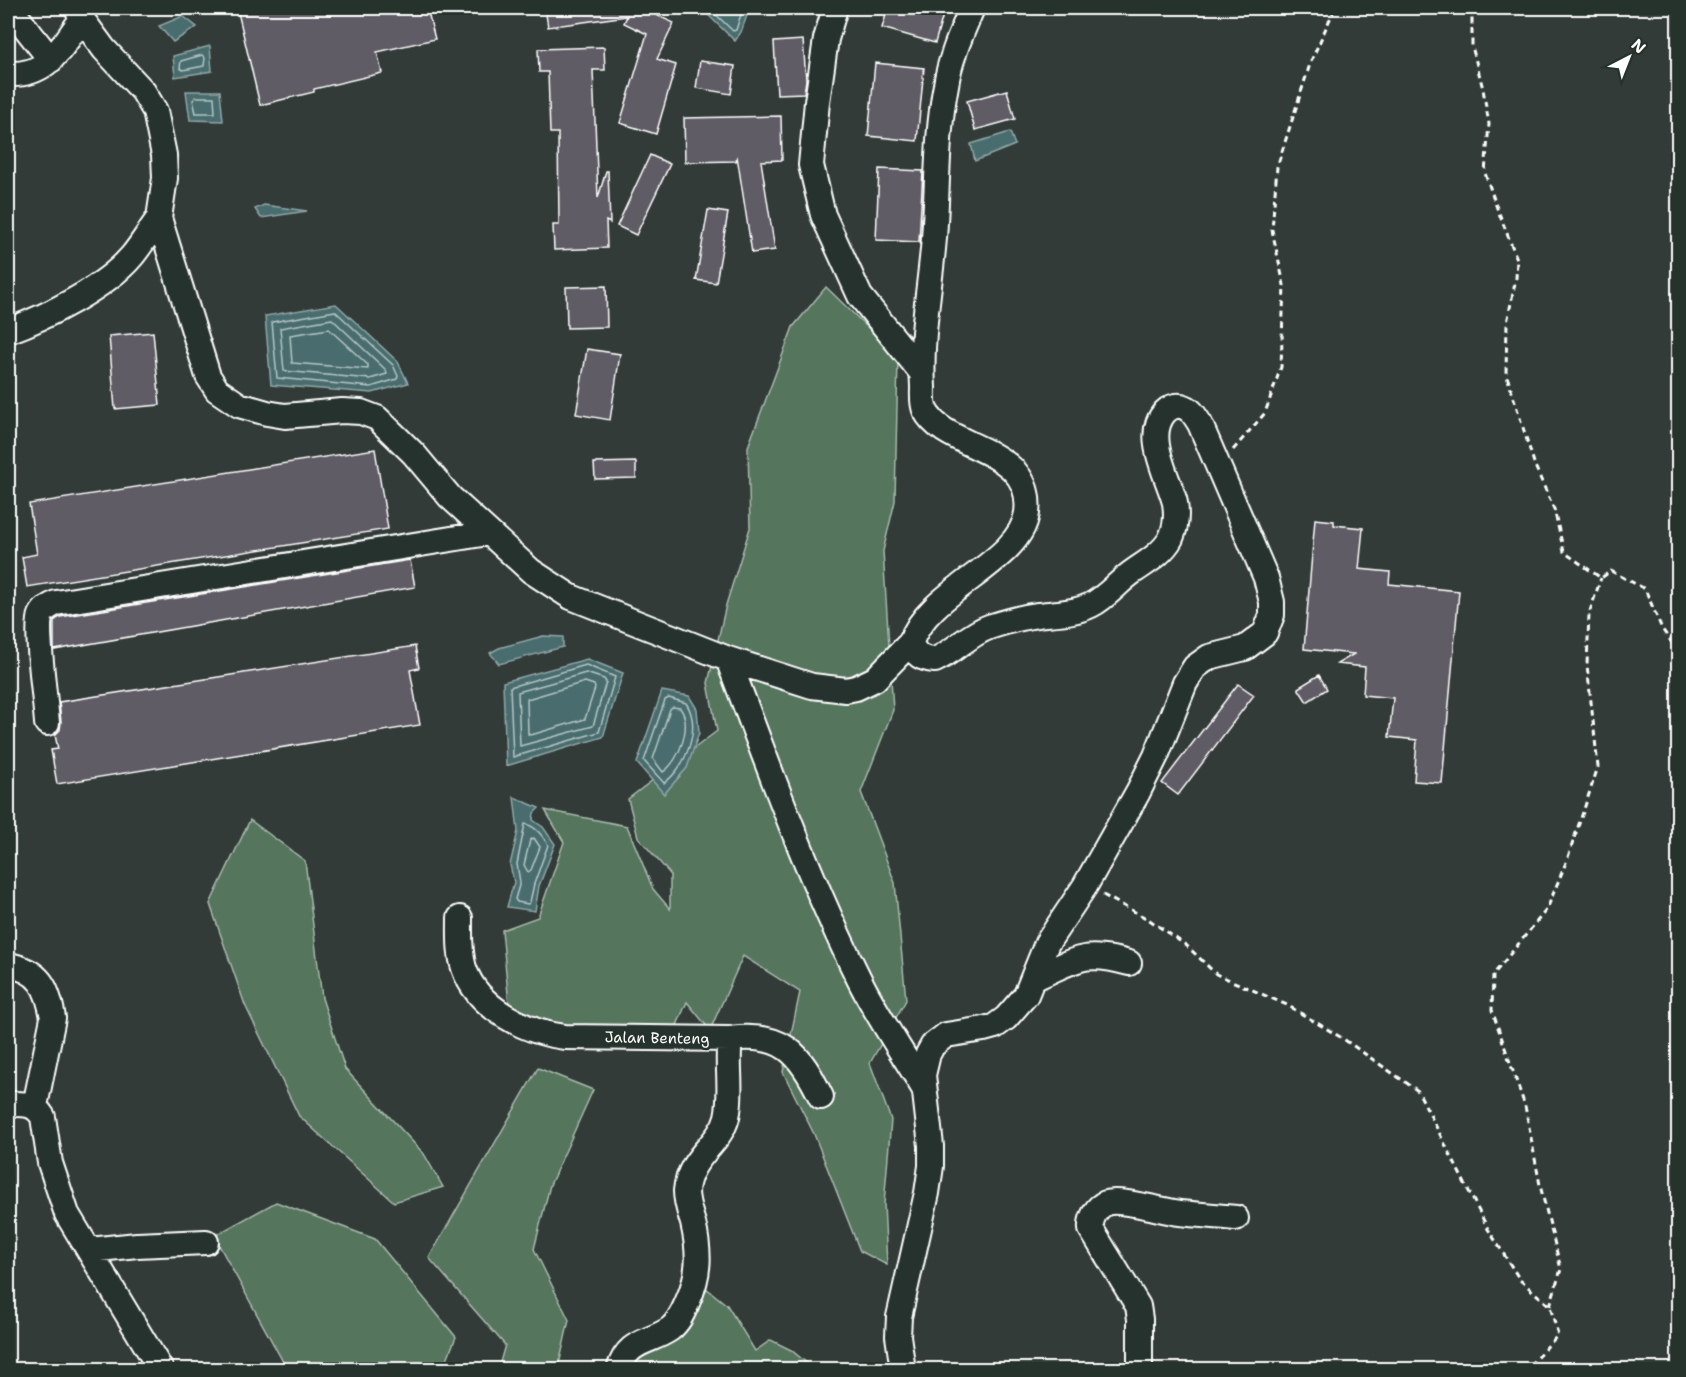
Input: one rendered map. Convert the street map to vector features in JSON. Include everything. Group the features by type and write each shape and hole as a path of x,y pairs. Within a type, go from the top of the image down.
{"street":[{"path":"10,8 51,60"},
{"path":"835,8 826,39 811,165 823,215 860,296 922,373"},
{"path":"8,74 30,73 42,68 51,60 79,13 104,49 143,91 155,111 164,154 165,178 159,218 208,376 217,390 239,405 267,413 285,416 342,411 361,412 377,418 414,453 450,497 488,533 531,571 571,597 728,659 812,686 846,690 875,679 911,642 914,632 934,608 988,565 1014,539 1024,523 1027,509 1023,486 1008,467 988,451 947,431 930,416 924,405 922,373 934,238 939,125 946,81 972,8"},
{"path":"8,331 33,322 67,304 103,280 130,258 159,218"},
{"path":"903,1370 898,1336 899,1317 931,1166 931,1146 923,1087 924,1066 933,1045 951,1033 984,1029 1006,1018 1026,995 1035,978 1047,943 1085,886 1152,765 1185,683 1195,667 1209,657 1245,648 1259,640 1269,627 1272,602 1266,578 1193,413 1183,406 1171,407 1165,412 1157,428 1158,451 1176,514 1175,528 1171,538 1157,555 1092,605 990,627 935,660 918,656 911,642"},
{"path":"48,723 40,619 45,609 56,603 488,533"},
{"path":"728,659 769,771 841,940 862,984 923,1087"},
{"name":"Jalan Benteng","path":"460,918 459,946 464,969 477,992 503,1014 526,1028 545,1035 565,1037 730,1039 727,1117 723,1130 697,1160 686,1190 698,1244 699,1260 688,1300 675,1324 628,1350 622,1358 619,1370"},
{"path":"1035,978 1075,959 1089,956 1110,957 1130,963"},
{"path":"8,965 19,967 35,975 45,987 51,1005 53,1018 34,1107"},
{"path":"730,1039 765,1039 780,1043 798,1057 809,1071 821,1097"},
{"path":"8,1104 27,1104 34,1107 43,1117 50,1162 67,1214 161,1370"},
{"path":"1140,1370 1140,1319 1137,1306 1091,1229 1090,1223 1097,1210 1104,1203 1118,1202 1178,1213 1236,1218"},
{"path":"90,1250 206,1242"}],"path":[{"path":"1231,453 1264,413 1281,367 1284,285 1272,230 1277,167 1311,61 1335,8"},
{"path":"1472,8 1472,46 1489,124 1485,173 1517,259 1508,323 1506,373 1532,457 1554,509 1564,552 1601,578"},
{"path":"1526,1369 1558,1335 1550,1306 1561,1269 1540,1185 1525,1106 1492,1010 1493,975 1547,909 1567,860 1598,767 1587,665 1589,614 1601,578 1611,571 1645,589 1662,629 1678,651"},
{"path":"1085,886 1148,919 1187,946 1216,974 1287,1005 1342,1038 1418,1091 1488,1229 1520,1280 1550,1306"}],"green space":[{"path":"826,287 898,357 895,501 883,551 893,710 861,792 895,883 906,1000 870,1063 891,1120 884,1204 887,1265 860,1251 814,1134 783,1072 800,992 743,956 710,1030 687,1002 674,1032 539,1026 509,1004 502,930 538,917 564,842 545,810 627,826 653,889 670,909 670,874 638,837 628,799 717,731 708,683 726,605 750,528 748,447 793,327"},
{"path":"250,820 305,861 322,998 345,1069 424,1154 443,1187 394,1202 299,1116 245,1005 210,904"},
{"path":"538,1068 593,1090 550,1185 534,1249 569,1320 558,1369 498,1369 505,1345 429,1258"},
{"path":"276,1202 375,1239 456,1337 443,1369 287,1369 214,1236"},
{"path":"695,1279 727,1305 755,1351 771,1340 791,1350 814,1369 615,1370 667,1339"}],"water":[{"path":"701,8 744,8 749,10 735,41"},
{"path":"183,16 197,27 173,42 159,26"},
{"path":"210,46 212,71 175,77 173,56"},
{"path":"186,91 220,91 223,121 190,120"},
{"path":"1010,132 1015,145 975,161 971,144"},
{"path":"264,205 307,211 261,218 255,209"},
{"path":"336,304 398,362 408,383 372,393 271,385 265,316"},
{"path":"543,636 563,637 563,647 499,664 490,653 499,648"},
{"path":"587,659 623,673 603,737 506,766 503,682"},
{"path":"662,691 689,696 697,709 699,733 687,768 664,794 637,763"},
{"path":"514,797 539,808 534,813 533,820 543,827 555,844 539,886 535,911 507,907 514,882 510,865 518,831"}],"building":[{"path":"237,8 427,8 435,39 377,52 382,73 260,105"},
{"path":"545,8 641,8 674,23 657,59 676,65 656,134 620,123 647,34 624,23 627,16 548,27"},
{"path":"888,8 945,8 935,43 882,28"},
{"path":"803,40 806,80 804,93 777,94 774,42"},
{"path":"604,47 605,70 593,70 598,198 606,171 608,171 610,223 606,221 607,248 554,250 553,225 559,225 558,133 550,133 548,72 539,72 538,49"},
{"path":"700,61 735,66 731,94 696,88"},
{"path":"875,63 924,68 917,141 868,136"},
{"path":"1007,90 1015,119 975,130 967,101"},
{"path":"781,116 782,160 761,161 775,250 752,253 737,156 736,161 685,162 684,118"},
{"path":"650,155 670,164 636,235 617,226"},
{"path":"879,169 923,171 919,242 876,240"},
{"path":"708,210 728,213 716,283 696,280"},
{"path":"606,286 607,327 567,328 566,287"},
{"path":"153,332 160,405 115,409 109,336"},
{"path":"587,349 620,354 610,420 576,414"},
{"path":"375,449 388,529 27,587 22,557 37,554 29,504"},
{"path":"636,462 636,478 595,479 594,463"},
{"path":"1315,519 1334,521 1334,525 1363,528 1359,569 1390,572 1389,584 1459,591 1442,783 1414,781 1417,740 1389,737 1393,698 1363,695 1365,667 1337,664 1354,654 1304,649"},
{"path":"410,560 415,587 54,650 54,621 60,617"},
{"path":"415,646 419,668 410,670 420,725 57,784 51,750 58,749 55,735 60,730 61,722 59,702"},
{"path":"1319,675 1327,689 1307,702 1298,688"},
{"path":"1238,684 1254,695 1178,795 1162,783"}]}
